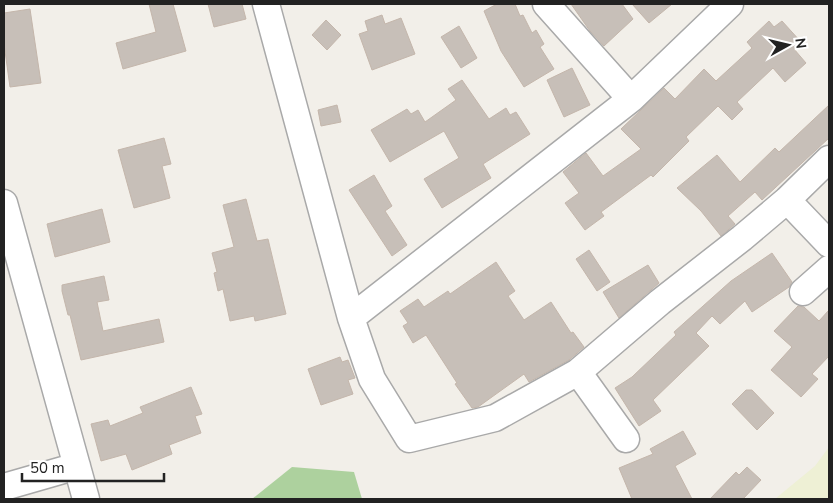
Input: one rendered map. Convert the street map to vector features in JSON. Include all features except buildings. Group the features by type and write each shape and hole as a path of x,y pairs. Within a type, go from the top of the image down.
{"street":[{"path":"266,4 351,318 372,379 409,439 495,418 578,372 660,302 787,200 829,159"},
{"path":"546,4 631,99"},
{"path":"351,318 631,99 730,4"},
{"path":"787,200 829,244"},
{"path":"4,203 10,250 86,499"},
{"path":"804,292 829,269"},
{"path":"578,372 626,439"},
{"path":"4,487 77,466"}],"green space":[{"path":"829,447 829,499 775,499 815,466"},
{"path":"292,467 354,472 362,499 252,499"}]}
